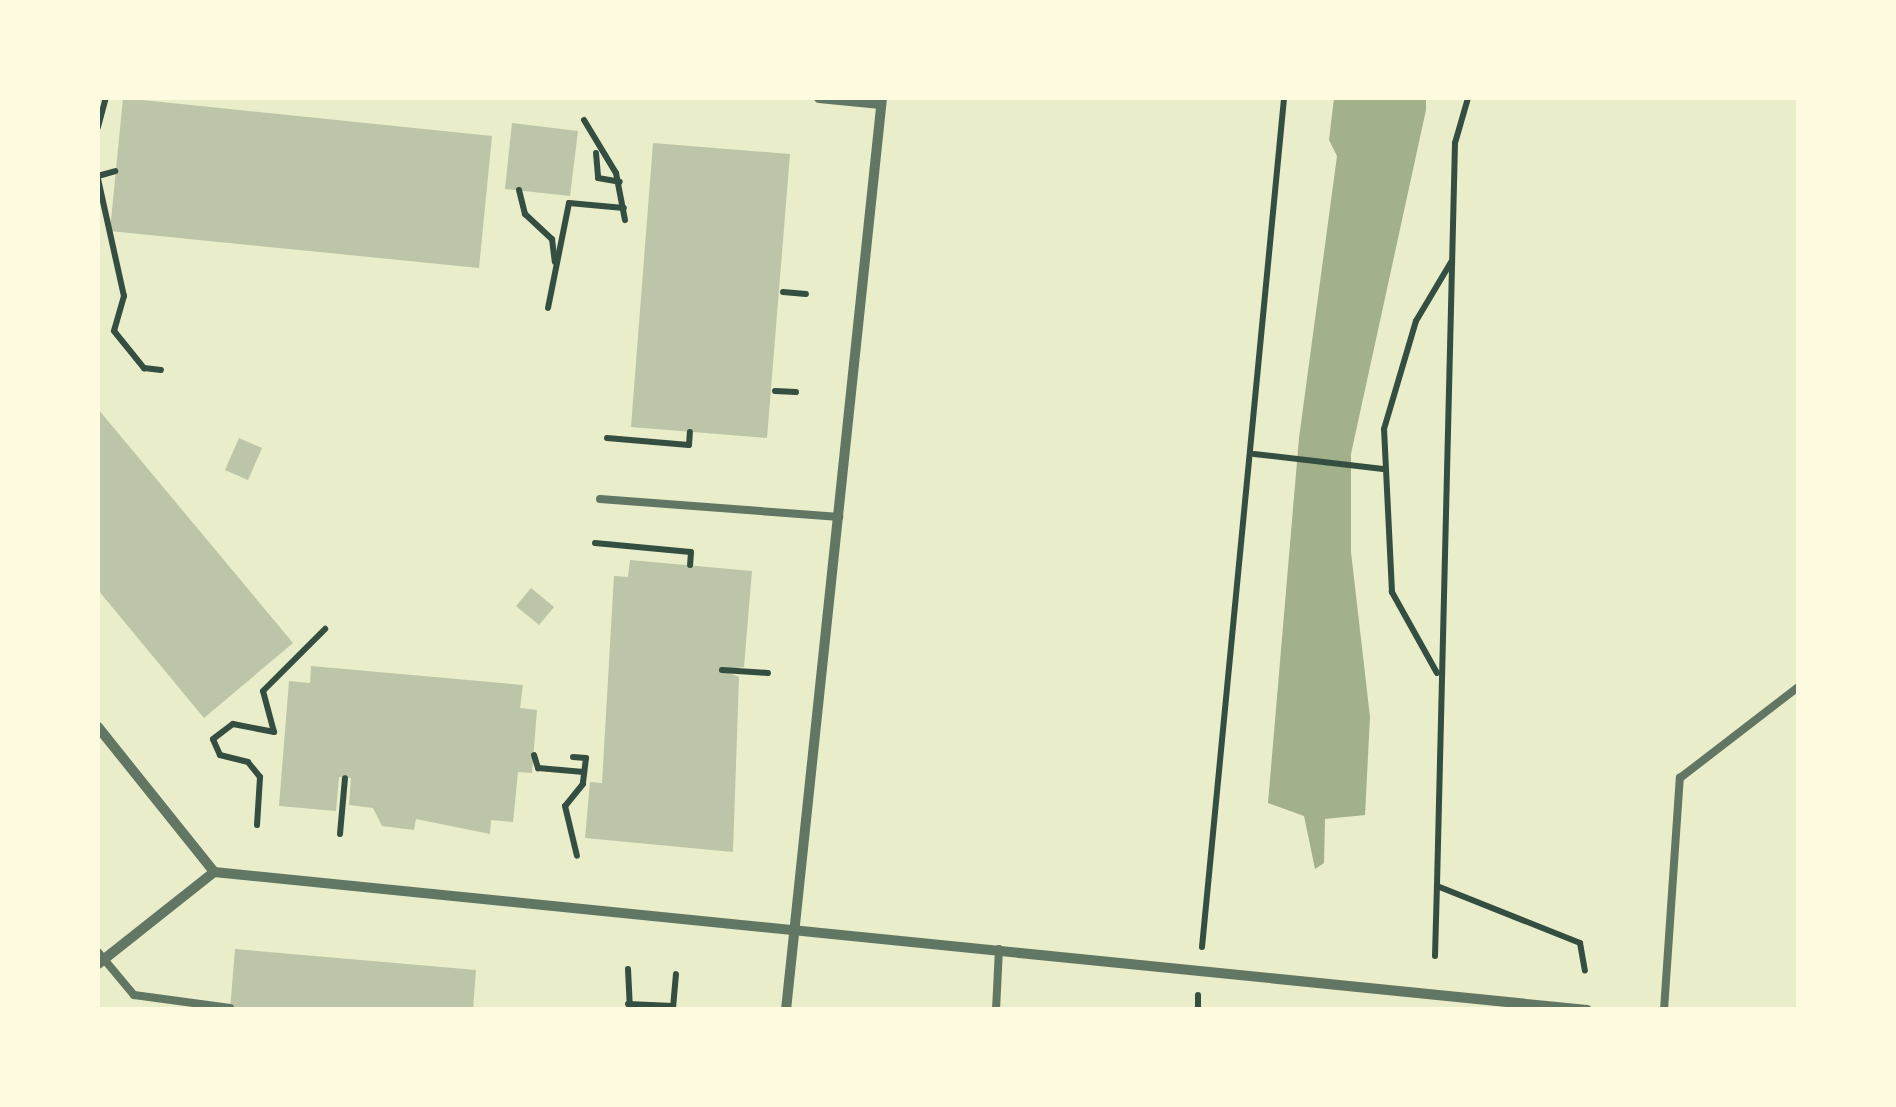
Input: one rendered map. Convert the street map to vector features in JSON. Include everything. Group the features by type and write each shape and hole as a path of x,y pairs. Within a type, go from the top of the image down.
{"street":[{"path":"786,1010 881,100 820,98"},
{"path":"98,727 214,872"},
{"path":"99,958 214,872 1583,1008"}],"lane":[{"path":"600,499 839,517"},
{"path":"1664,1010 1680,778 1798,687"},
{"path":"996,1010 999,948"},
{"path":"99,958 134,995 230,1008"}],"path":[{"path":"98,127 106,98"},
{"path":"1204,930 1254,454 1284,98"},
{"path":"1435,956 1438,675 1455,143 1468,98"},
{"path":"584,120 596,152 598,178 620,182"},
{"path":"596,152 620,182 626,220"},
{"path":"115,171 98,178 124,296 114,331 144,368 161,370"},
{"path":"518,190 525,214 552,239 555,262 548,308"},
{"path":"555,262 564,259 569,203 624,208"},
{"path":"1438,675 1392,592 1384,429 1416,321 1452,261"},
{"path":"783,292 806,294"},
{"path":"775,390 796,392"},
{"path":"607,438 689,445 690,432"},
{"path":"1254,454 1383,469"},
{"path":"595,543 692,552 690,565"},
{"path":"257,825 255,767 220,755 213,739 234,724 262,736 282,725 263,692 324,630"},
{"path":"722,670 768,673"},
{"path":"534,755 538,768 584,772"},
{"path":"573,757 586,758 584,772 565,806 577,856"},
{"path":"340,834 345,778"},
{"path":"1437,886 1580,943 1584,971"},
{"path":"628,968 629,1007 673,1008 676,974"}],"shaded area":[{"path":"1334,98 1426,98 1426,110 1351,454 1351,552 1370,717 1365,815 1325,819 1324,863 1315,869 1304,816 1268,803 1299,438 1337,156 1329,140"}],"building":[{"path":"123,98 492,136 479,268 110,231"},
{"path":"512,123 578,131 570,196 505,189"},
{"path":"653,143 790,154 767,438 631,427"},
{"path":"98,409 293,643 204,718 98,590"},
{"path":"239,438 262,448 248,480 225,470"},
{"path":"630,560 752,571 744,667 722,670 739,677 733,852 585,838 590,782 602,783 614,576 628,577"},
{"path":"531,588 554,607 539,625 516,606"},
{"path":"311,666 523,685 520,708 537,710 532,773 518,772 513,822 491,820 490,834 416,819 414,830 382,826 373,808 349,805 351,778 339,777 336,811 279,806 289,681 310,683"},
{"path":"235,949 476,970 473,1010 230,1010"}]}
